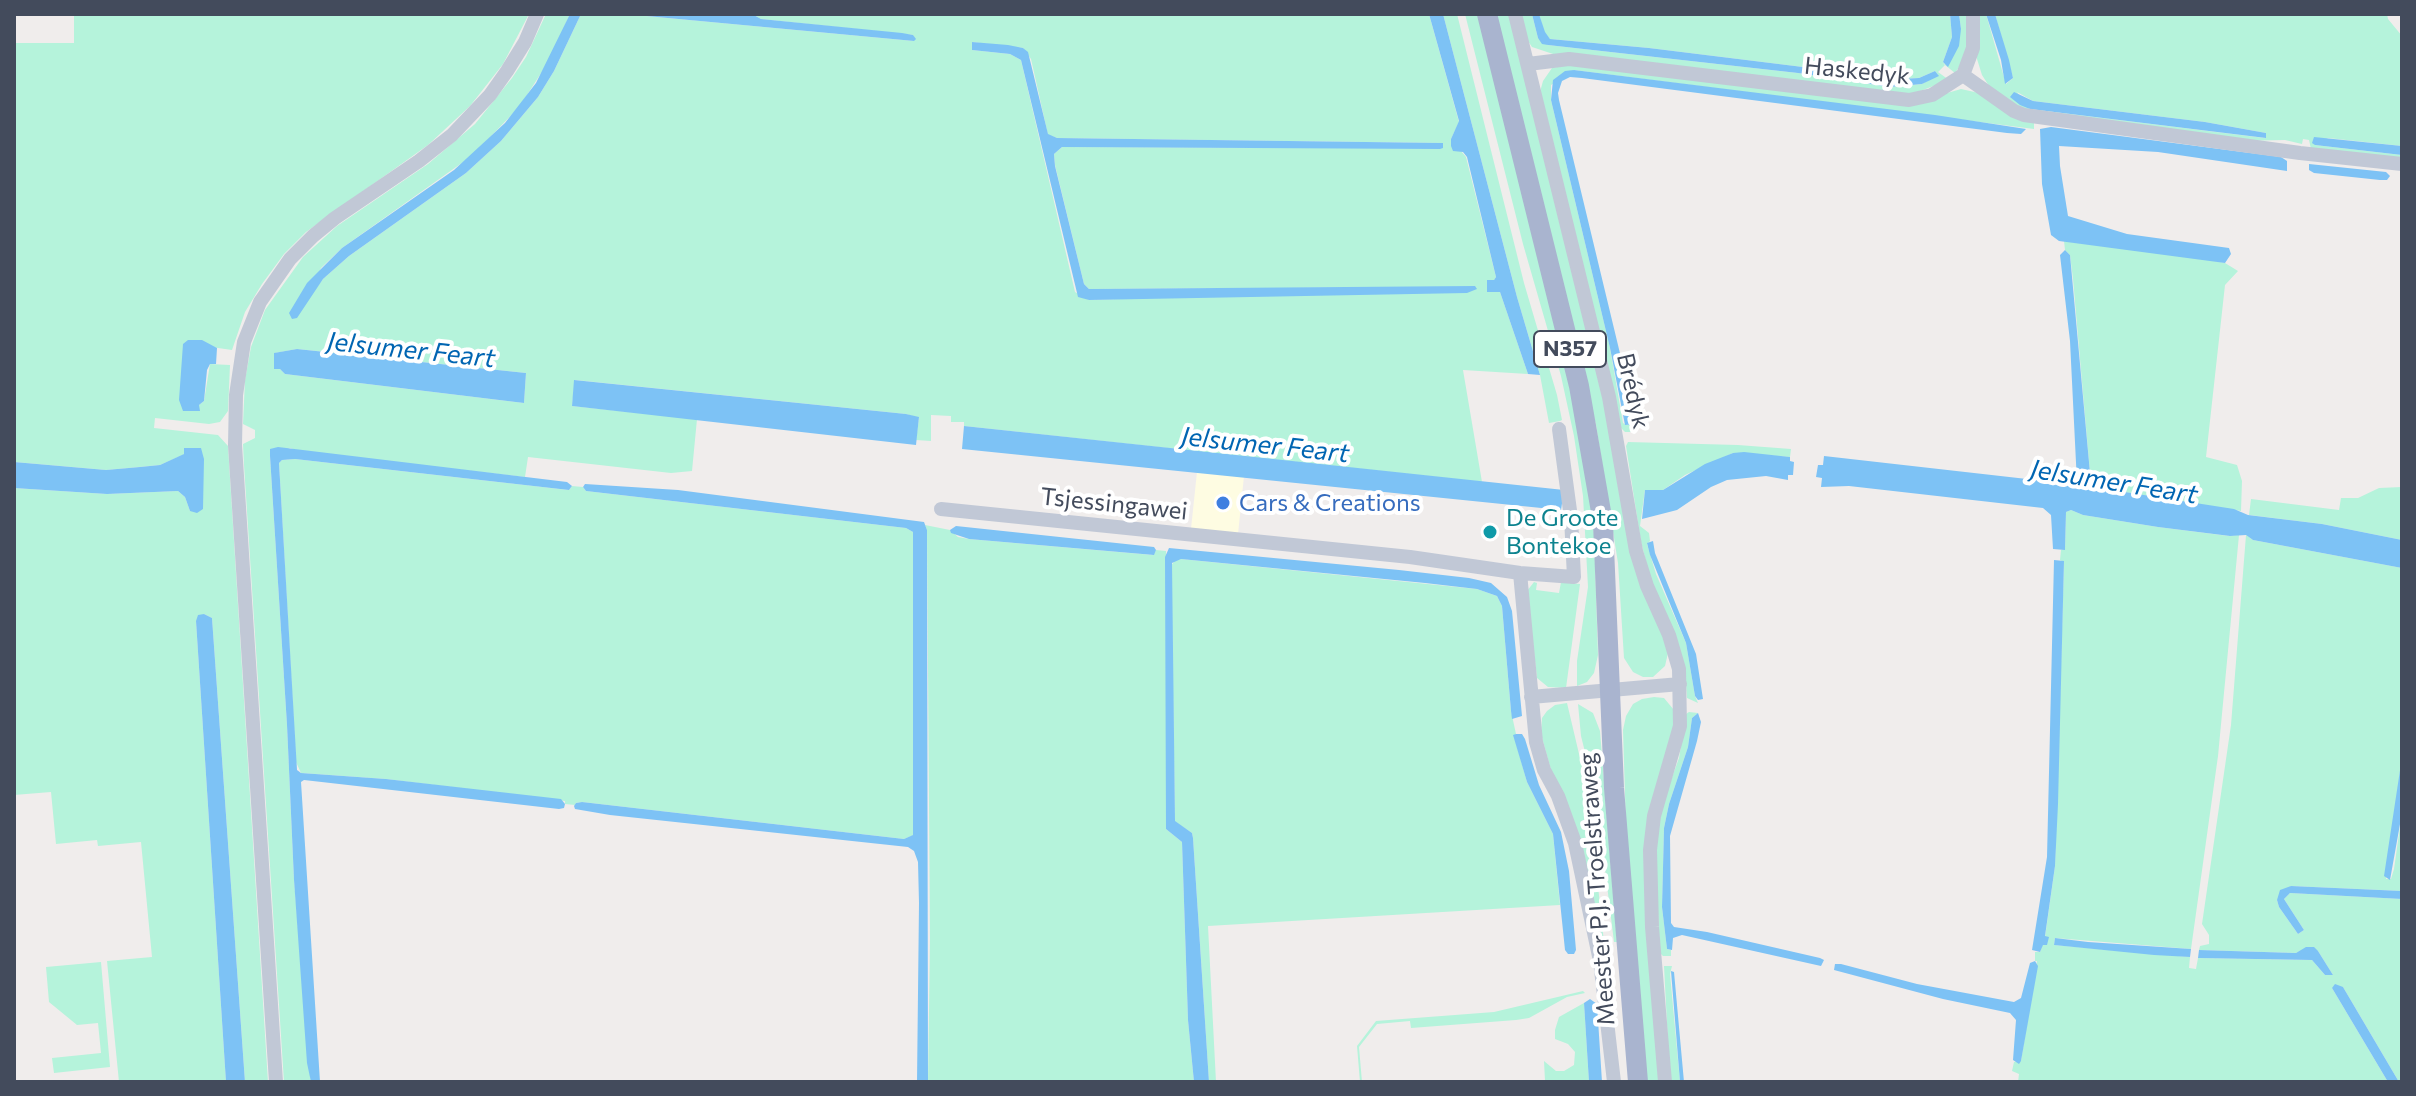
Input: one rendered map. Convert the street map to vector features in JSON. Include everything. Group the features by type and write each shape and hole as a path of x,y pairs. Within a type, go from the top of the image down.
{"main road":[{"name":"N357","path":"1487,14 1590,436 1603,523 1611,692"},
{"name":"Meester P.J. Troelstraweg","path":"1611,692 1618,849 1638,1082"}],"street":[{"path":"276,1082 235,445 236,395 244,342 260,302 290,259 335,218 452,135 490,95 525,42 537,14"},
{"name":"Brédyk","path":"1515,14 1609,397 1636,551 1647,586 1669,635 1680,684"},
{"path":"1973,14 1973,48 1963,75 2024,115 2402,164"},
{"name":"Haskedyk","path":"1528,64 1569,59 1909,100 1932,95 1963,75"},
{"name":"Tsjessingawei","path":"941,509 1574,577 1570,506 1559,429"},
{"path":"1520,573 1531,697 1680,684 1682,706 1678,743 1654,816 1650,850 1652,927 1665,1082"},
{"name":"Meester P.J. Troelstraweg","path":"1531,697 1539,758 1570,825 1581,867 1606,997 1614,1082"}],"shaded area":[{"path":"1197,472 1244,476 1238,534 1191,529"}],"green space":[{"path":"74,14 529,14 503,64 470,106 428,145 306,232 284,254 262,284 245,312 232,350 211,347 199,405 204,401 210,364 230,365 228,411 220,422 209,424 155,418 154,428 218,435 228,446 268,1082 245,1082 212,618 204,614 196,621 226,1082 119,1082 107,961 152,957 141,842 98,846 97,840 56,844 51,792 14,795 14,488 107,494 178,491 185,497 190,511 197,448 185,448 185,454 160,465 106,470 14,462 14,43 74,43"},
{"path":"546,14 570,14 550,59 520,106 473,155 342,248 321,268 309,297 323,279 349,256 466,173 501,141 538,97 581,14 625,14 914,41 913,35 761,19 752,14 1429,14 1459,122 1451,139 1466,157 1496,277 1487,281 1487,292 1500,292 1528,374 1463,370 1482,482 964,426 964,422 951,422 951,416 931,415 931,441 916,440 919,418 906,414 575,380 572,406 697,419 692,471 671,473 528,457 525,477 302,452 290,448 270,456 294,880 311,1082 284,1082 243,444 255,438 255,430 243,424 245,380 251,347 265,310 303,257 337,226 428,164 475,124 526,57","holes":["972,42 1023,48 1031,59 1048,135 1057,138 1441,143 1443,148 1062,147 1054,154 1055,165 1084,284 1089,289 1477,287 1089,300 1075,292 1021,60 1010,54 972,50","297,349 526,373 524,403 285,374 274,368 275,353"]},
{"path":"1443,14 1457,14 1524,283 1557,395 1560,421 1549,423 1540,375"},
{"path":"1465,14 1479,14 1569,380 1587,475 1594,534 1598,655 1594,673 1587,682 1577,686 1577,661 1588,587 1583,496 1574,436 1561,376 1523,244"},
{"path":"1496,14 1509,14 1668,653 1665,666 1653,677 1643,677 1633,672 1624,658 1618,563 1596,425"},
{"path":"1521,14 1532,14 1538,38 1548,45 1798,73 1890,87 1922,84 1938,75 1935,71 1919,78 1900,79 1550,39 1544,32 1539,14 1950,14 1952,37 1943,62 1945,65 1938,72 1949,80 1910,95 1553,54 1532,47"},
{"path":"1959,14 1968,14 1970,34 1962,63 1955,73 1945,65 1961,29"},
{"path":"1977,14 1986,14 2006,84 2013,78 1995,14 2387,14 2402,36 2402,146 2328,138 2315,145 2402,155 2402,161 2311,149 2309,140 2303,139 2302,144 2285,140 2239,141 2017,108 1989,86 1977,59","holes":["2017,92 2033,101 2205,122 2266,133 2265,138 2030,109"]},
{"path":"1572,64 1906,105 1961,89 1979,93 2034,121 2034,129 1574,70 1551,85 1551,100 1610,348 1623,423 1635,424 1635,432 1625,432 1621,428 1540,92 1552,68"},
{"path":"2064,241 2209,260 2225,263 2238,271 2225,285 2206,457 2237,465 2242,481 2241,511 2099,488 2094,483 2090,473 2073,279 2070,255 2065,250"},
{"path":"1628,442 1791,449 1790,457 1733,453 1685,475 1663,490 1645,490 1640,526 1649,533 1650,541 1647,544 1656,574 1686,643 1698,703 1687,698 1686,685 1652,585 1641,542 1626,446"},
{"path":"295,459 569,490 572,486 583,487 586,491 906,528 913,532 914,835 904,839 582,802 565,804 565,801 386,779 301,773 296,762 279,463"},
{"path":"2402,487 2402,540 2322,524 2249,515 2251,499 2339,510 2341,498 2358,498 2379,488"},
{"path":"2071,510 2083,515 2158,527 2239,535 2218,756 2191,949 2055,938 2054,945 2190,957 2189,968 2196,969 2198,958 2312,960 2325,975 2333,975 2318,951 2199,950 2200,946 2209,944 2209,935 2202,924 2231,725 2246,535 2253,540 2402,568 2402,757 2386,879 2391,879 2394,869 2402,813 2402,891 2291,886 2277,900 2298,934 2304,930 2284,899 2290,893 2402,899 2402,1082 2399,1082 2343,987 2332,988 2388,1082 2018,1082 2019,1074 2012,1071 2014,1062 2021,1061 2037,961 2035,952 2040,952 2045,937 2055,866 2064,562 2060,560 2061,550 2065,549 2066,512"},
{"path":"925,525 950,530 958,537 969,539 1153,555 1156,550 1166,551 1166,829 1182,842 1188,1020 1194,1082 928,1082 930,939"},
{"path":"1175,560 1477,589 1497,596 1502,606 1514,736 1527,782 1553,834 1560,905 1208,926 1216,1082 1209,1082 1193,838 1192,833 1175,822 1171,566"},
{"path":"1534,582 1537,583 1536,590 1559,593 1561,582 1580,584 1566,688 1548,687 1537,678 1527,591"},
{"path":"1654,697 1664,698 1674,710 1673,730 1654,794 1659,1082 1646,1082 1626,827 1623,730 1633,704"},
{"path":"1567,703 1588,792 1607,971 1541,734 1542,718 1547,711 1555,705"},
{"path":"1578,704 1593,713 1600,731 1617,942 1614,942 1596,796 1581,736"},
{"path":"1698,713 1692,718 1688,747 1664,828 1662,907 1667,949 1671,950 1671,956 1663,956 1660,953 1655,854 1662,805 1679,758 1686,714"},
{"path":"101,962 110,1067 54,1073 52,1058 101,1053 98,1023 77,1025 49,1002 46,967"},
{"path":"1664,966 1672,966 1670,974 1680,1082 1670,1082"},
{"path":"1585,993 1567,997 1529,1018 1411,1028 1410,1021 1377,1024 1359,1047 1360,1082 1357,1046 1376,1021 1494,1012"},
{"path":"1584,1003 1589,1082 1539,1082 1545,1081 1544,1061 1556,1071 1564,1071 1574,1065 1575,1052 1568,1044 1555,1039 1555,1030 1559,1017"}],"water":[{"path":"570,14 581,14 554,71 538,97 501,141 466,173 349,256 323,279 297,318 292,319 289,313 307,283 342,248 454,170 505,123 536,83"},
{"path":"625,14 752,14 761,19 902,33 913,35 916,39 914,41"},
{"path":"1429,14 1443,14 1540,375 1528,374 1500,292 1487,292 1487,280 1496,277 1467,157 1463,152 1453,151 1451,146 1459,121"},
{"path":"1532,14 1539,14 1550,39 1900,79 1919,78 1935,71 1939,76 1922,84 1890,87 1798,73 1548,45 1542,44 1538,38"},
{"path":"1950,14 1959,14 1961,29 1959,46 1948,67 1943,62 1952,37"},
{"path":"1986,14 1995,14 2009,60 2013,78 2005,84 2001,60"},
{"path":"972,42 1008,45 1028,52 1048,134 1057,138 1443,143 1440,149 1062,147 1054,154 1055,166 1084,284 1089,289 1475,286 1477,289 1467,293 1089,300 1078,297 1021,60 1010,54 972,50"},
{"path":"1565,71 2026,129 2021,134 2007,133 1582,78 1570,77 1562,81 1559,100 1637,424 1625,425 1610,348 1551,100 1553,80"},
{"path":"2014,92 2033,101 2205,122 2266,133 2266,138 2030,109 2010,97"},
{"path":"2051,127 2281,157 2287,161 2287,171 2158,152 2059,146 2068,216 2127,234 2229,248 2231,254 2225,263 2059,241 2051,235 2042,184 2040,129"},
{"path":"2314,137 2402,146 2402,155 2315,145 2312,143"},
{"path":"2309,164 2386,172 2390,176 2387,180 2380,180 2314,173 2309,170"},
{"path":"2065,250 2070,255 2090,473 2099,488 2402,540 2402,568 2253,540 2246,535 2230,536 2158,527 2083,515 2071,510 2066,512 2065,550 2053,549 2051,515 2043,508 1849,486 1821,487 1822,478 1816,477 1818,465 1823,465 1824,456 2077,483 2070,341 2060,255"},
{"path":"188,340 202,340 217,348 216,364 210,364 207,370 200,411 183,411 179,400 183,344"},
{"path":"297,349 526,373 524,403 285,374 280,369 274,369 274,353"},
{"path":"574,380 906,414 919,417 916,445 572,406"},
{"path":"964,426 1564,490 1561,510 962,449"},
{"path":"278,447 567,482 572,486 569,490 295,459 279,463 297,770 301,773 386,779 561,799 565,804 564,808 559,809 301,782 320,1082 311,1082 307,1063 294,880 270,456 270,449"},
{"path":"184,448 201,448 204,459 203,509 197,513 190,511 185,497 178,491 107,494 14,488 14,462 106,470 160,465 184,454"},
{"path":"1744,452 1790,457 1790,461 1794,462 1793,475 1788,475 1788,480 1766,476 1727,480 1677,510 1642,519 1645,490 1663,490 1705,464"},
{"path":"585,484 678,490 924,522 927,530 928,1082 917,1082 919,903 918,862 914,851 908,847 610,815 575,809 574,806 582,802 904,839 913,835 913,532 906,528 586,491 583,487"},
{"path":"956,526 1154,547 1156,550 1154,555 969,539 951,533 950,530"},
{"path":"1653,541 1696,654 1703,699 1698,700 1695,696 1686,643 1650,555 1647,543"},
{"path":"1169,548 1399,570 1491,583 1507,597 1512,611 1522,716 1512,719 1502,606 1497,596 1477,589 1425,583 1181,559 1172,563 1175,821 1192,833 1193,838 1209,1082 1194,1082 1188,1020 1182,842 1166,829 1165,557"},
{"path":"2054,560 2064,561 2058,804 2055,866 2045,936 2049,937 2047,945 2043,945 2040,952 2032,950 2047,857"},
{"path":"198,615 212,618 245,1082 226,1082 196,621"},
{"path":"1698,713 1701,722 1697,741 1670,836 1671,923 1674,927 1820,958 1824,960 1821,966 1682,935 1673,938 1672,950 1667,949 1662,907 1664,828 1688,747 1692,718"},
{"path":"1522,734 1525,739 1539,785 1561,832 1569,871 1574,954 1568,954 1565,950 1553,834 1527,782 1513,735"},
{"path":"2402,757 2402,813 2390,880 2384,876"},
{"path":"2291,886 2402,891 2402,899 2290,893 2284,899 2304,930 2298,934 2277,900 2280,890"},
{"path":"2055,938 2191,949 2190,957 2154,955 2054,945"},
{"path":"2306,947 2314,947 2318,951 2333,975 2325,975 2312,960 2198,958 2199,950 2296,953"},
{"path":"2035,961 2038,966 2019,1064 2013,1060 2016,1020 2010,1013 1834,970 1835,964 1841,964 1917,984 2014,1002 2021,998 2030,963"},
{"path":"1671,971 1674,972 1684,1082 1680,1082"},
{"path":"2335,984 2343,987 2399,1082 2388,1082 2332,988"},
{"path":"1590,999 1597,1004 1602,1082 1589,1082 1584,1003"}],"place":[{"name":"Cars & Creations","path":"1223,503"},
{"name":"De Groote Bontekoe","path":"1490,532"}],"water label":[{"name":"Jelsumer Feart","path":"411,350"},
{"name":"Jelsumer Feart","path":"1265,445"},
{"name":"Jelsumer Feart","path":"2114,482"}]}
